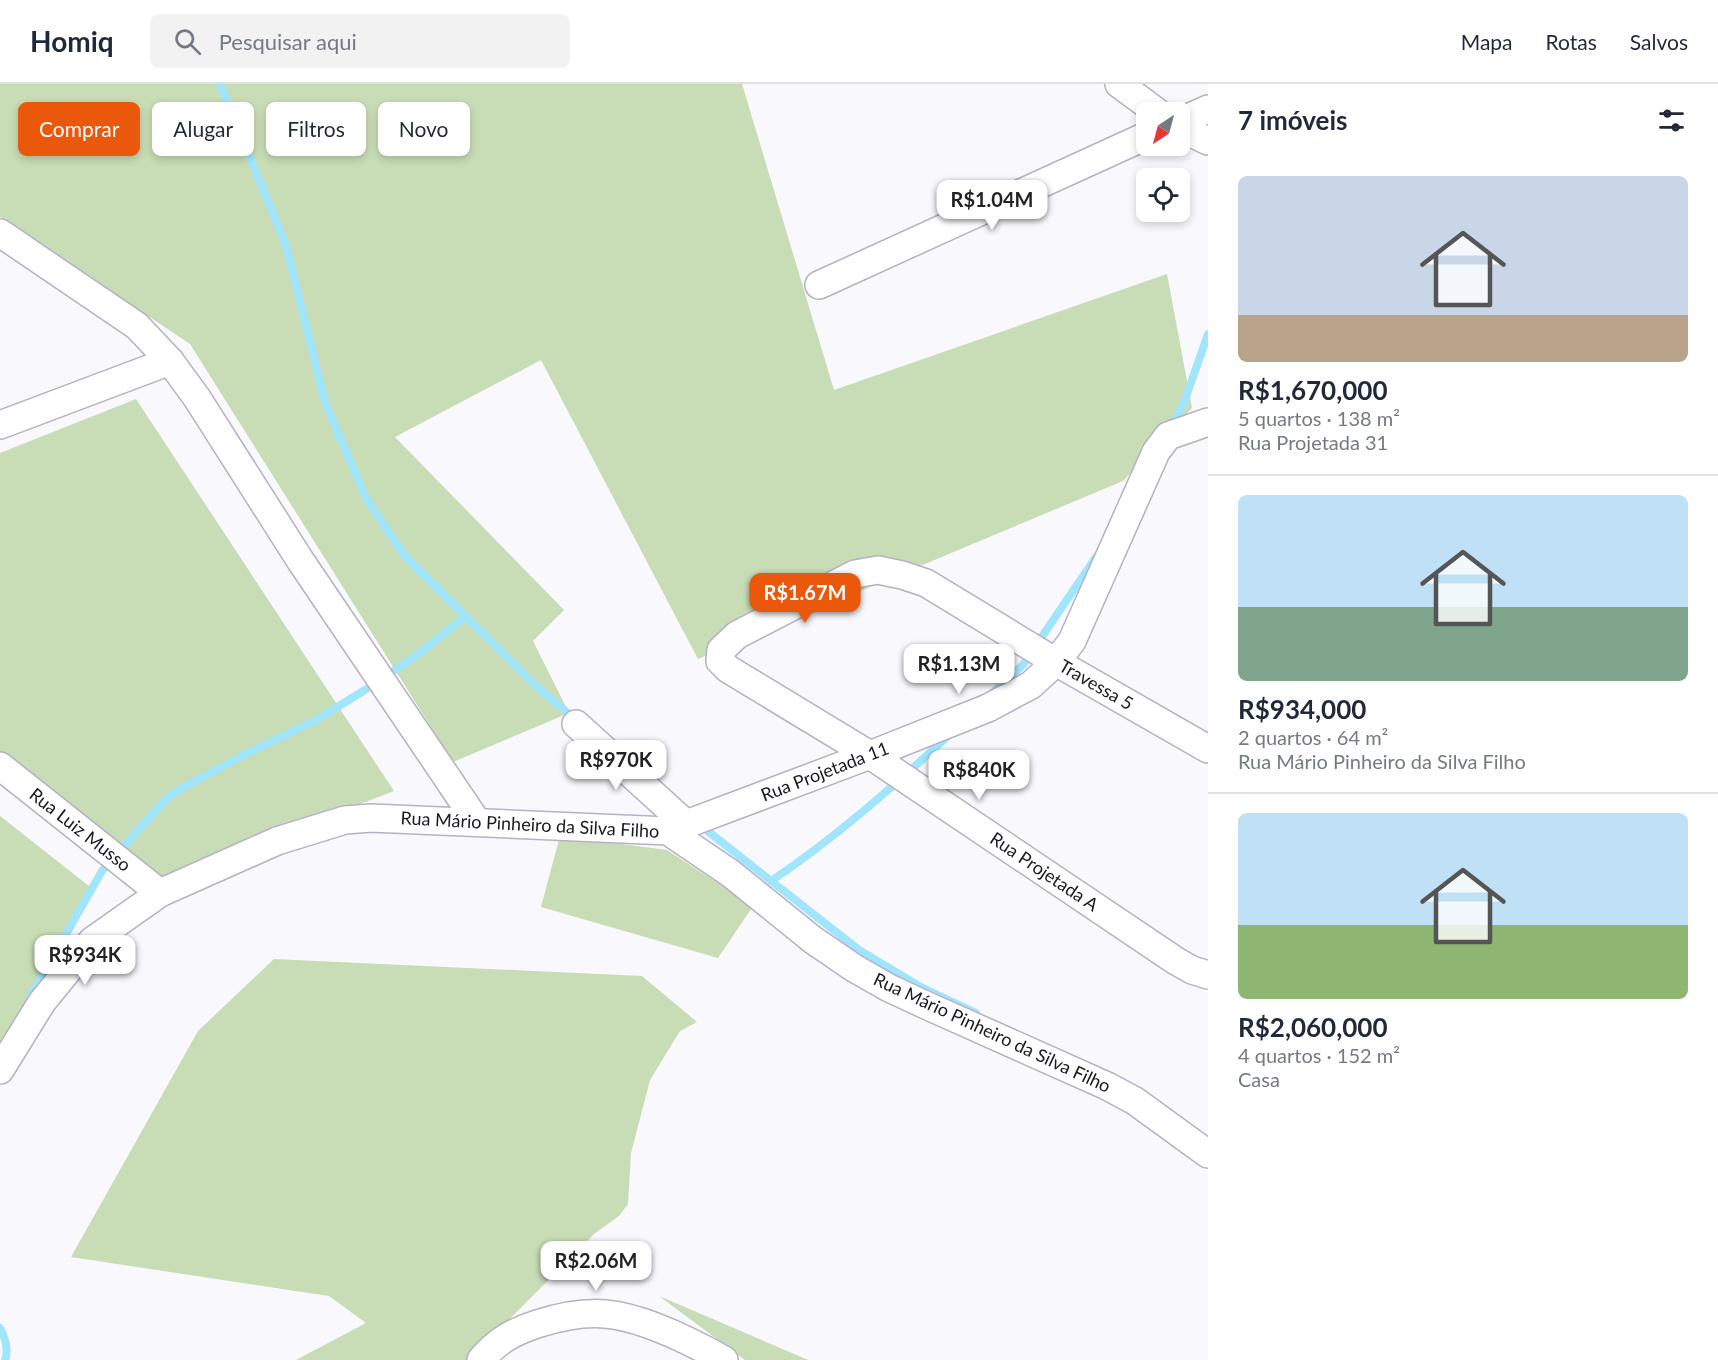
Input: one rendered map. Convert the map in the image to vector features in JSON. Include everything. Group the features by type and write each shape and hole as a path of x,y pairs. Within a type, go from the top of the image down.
{"street":[{"path":"1119,84 1143,102"},
{"path":"1190,117 1208,109"},
{"path":"1190,132 1208,141"},
{"path":"819,285 1136,141"},
{"path":"0,232 137,326 170,361 197,398 300,560 477,822"},
{"path":"0,425 170,361"},
{"name":"Rua Projetada 11","path":"677,827 988,708 1031,685 1056,662 1072,641 1156,452 1168,435 1208,422"},
{"name":"Travessa 5","path":"728,669 720,661 721,650 737,634 855,574 878,570 926,583 1056,662 1208,748"},
{"name":"Rua Projetada A","path":"728,669 870,755 1176,961 1192,970 1208,975"},
{"path":"576,724 677,827"},
{"name":"Rua Luiz Musso","path":"0,766 160,893"},
{"name":"Rua Mário Pinheiro da Silva Filho","path":"0,1070 42,1002 92,941 160,893 277,841 345,820 404,818 518,826 677,827 813,940 854,968 920,1003 1107,1086 1135,1101 1208,1155"},
{"path":"489,1357 506,1335 524,1328 575,1314 605,1314 625,1317 661,1330 701,1347 724,1360"}],"green space":[{"path":"0,84 742,84 834,390 1167,274 1192,408 1123,481 698,659 541,360 395,437 564,610 533,641 569,713 453,762 190,344 0,217"},
{"path":"136,399 394,791 156,883 0,762 0,453"},
{"path":"0,816 94,890 0,1053"},
{"path":"560,836 667,850 753,906 718,958 541,907"},
{"path":"274,959 642,976 697,1022 680,1031 650,1080 631,1153 628,1204 619,1216 594,1234 469,1360 296,1360 366,1323 329,1296 71,1257 198,1031"},
{"path":"659,1296 808,1360 745,1360"}],"waterway":[{"path":"220,84 286,245 325,402 366,498 405,556 534,684 576,720"},
{"path":"1172,428 1186,397 1208,334"},
{"path":"1037,644 1096,557"},
{"path":"29,999 102,871 166,799 244,755 316,720 417,655 466,616"},
{"path":"993,692 1023,665 1030,654"},
{"path":"771,881 863,811 950,734"},
{"path":"700,825 859,950 919,986 976,1013"},
{"path":"0,1328 6,1344 5,1360"}]}
